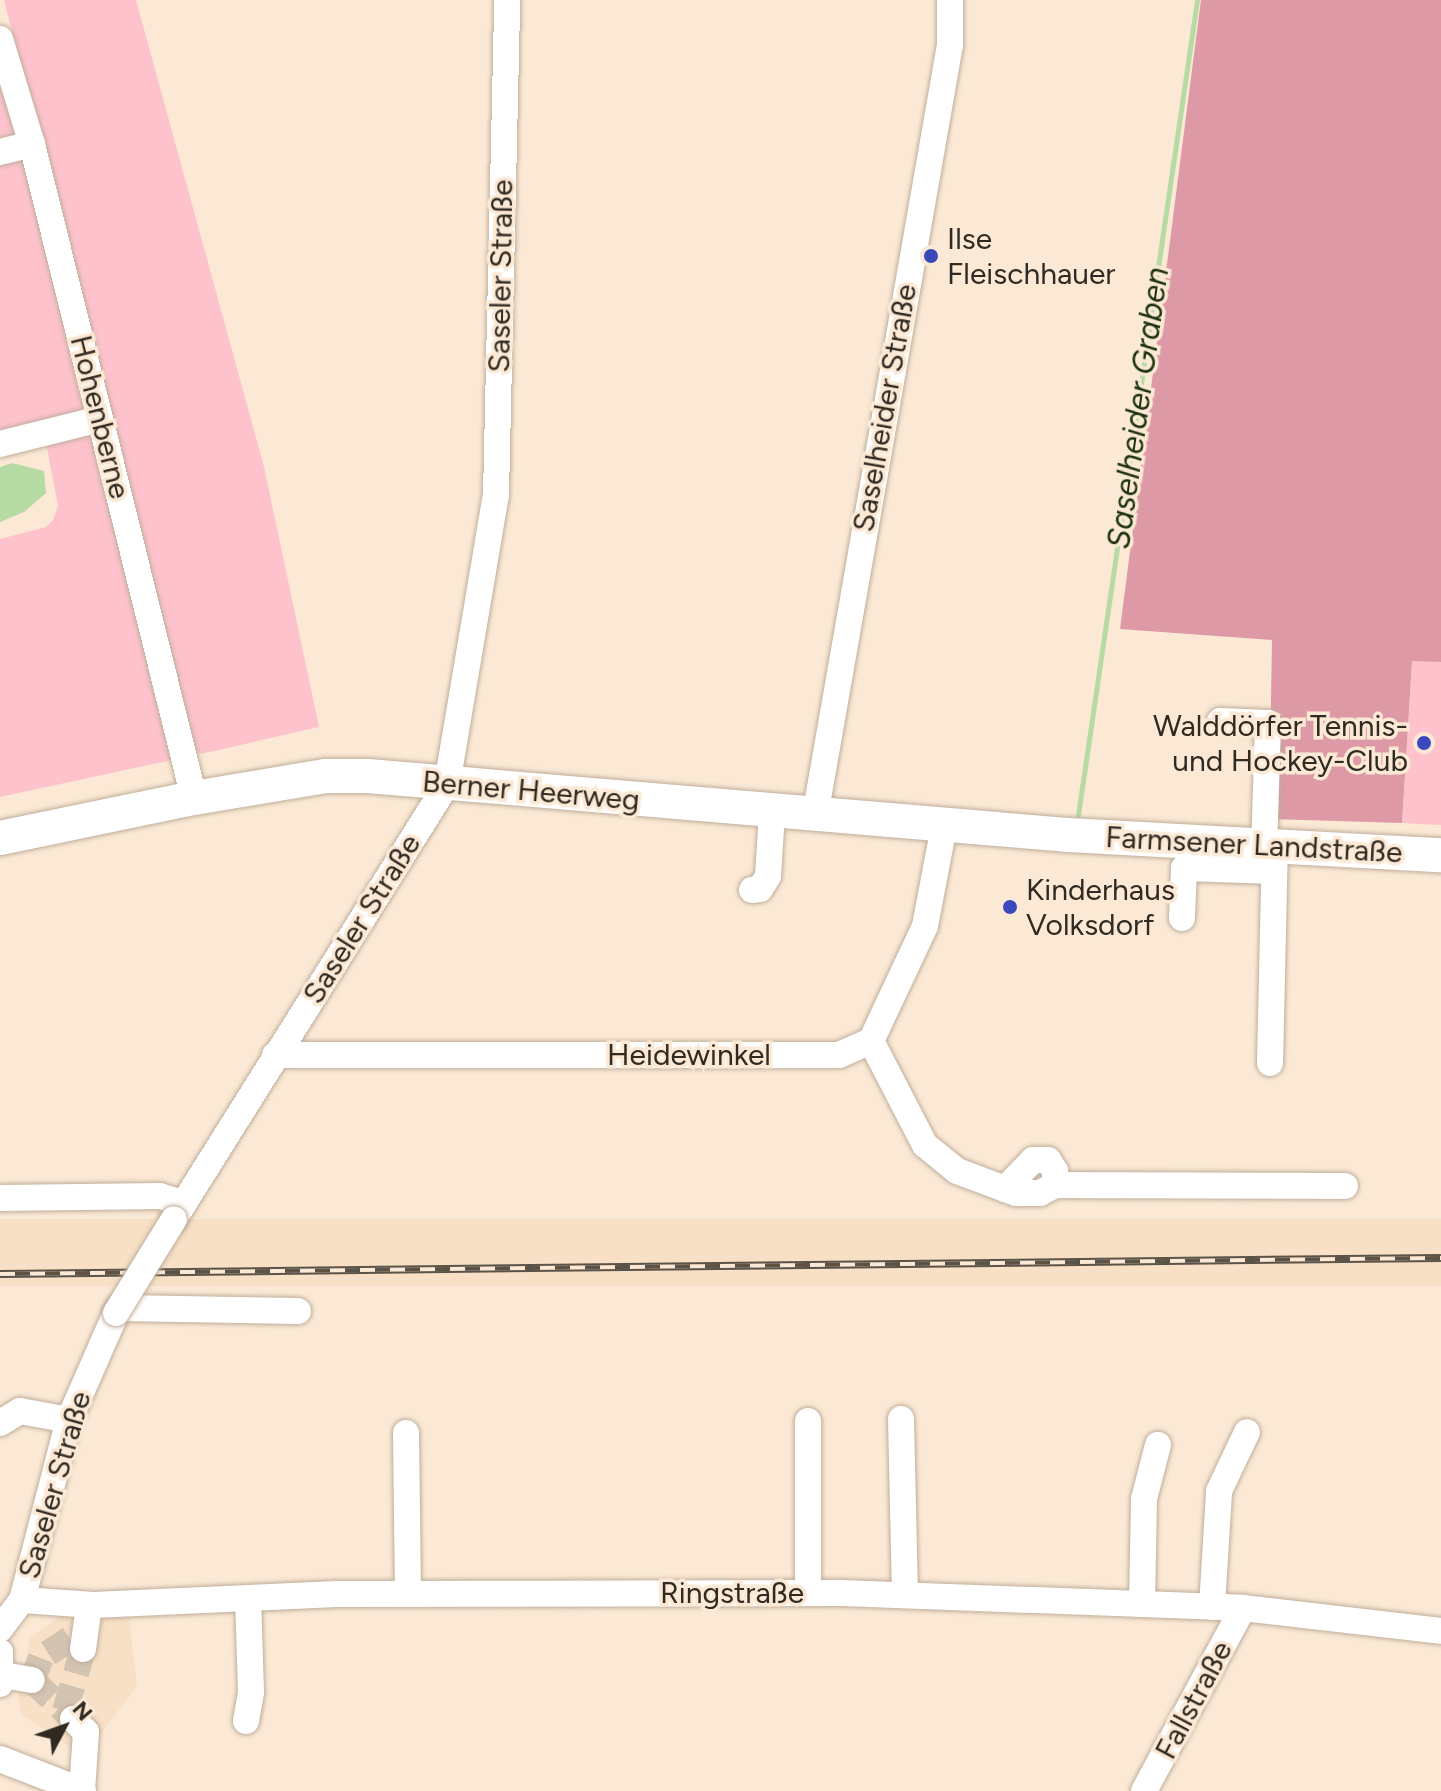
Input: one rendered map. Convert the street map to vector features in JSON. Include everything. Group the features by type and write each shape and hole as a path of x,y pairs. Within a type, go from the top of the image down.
{"main road":[{"name":"Berner Heerweg","path":"0,838 194,798 326,776 1067,835"},
{"name":"Farmsener Landstraße","path":"1067,835 1271,855 1441,855"}],"street":[{"name":"Saseler Straße","path":"0,1629 22,1600 69,1420 118,1310 447,784 496,495 507,0"},
{"name":"Saselheider Straße","path":"815,816 950,45 950,0"},
{"name":"Hohenberne","path":"0,39 32,144 194,798"},
{"path":"0,152 32,144"},
{"path":"0,444 100,419"},
{"path":"1220,721 1268,723 1270,1063"},
{"path":"752,890 763,886 768,876 772,812"},
{"path":"944,826 925,926 871,1041 925,1145 957,1171 1005,1189 1040,1193 1055,1185 1345,1186"},
{"path":"1182,918 1184,868 1271,855"},
{"name":"Heidewinkel","path":"275,1055 839,1055 871,1041"},
{"path":"0,1198 160,1196 179,1212"},
{"path":"118,1310 298,1311"},
{"path":"0,1423 20,1411 69,1420"},
{"path":"901,1419 905,1595"},
{"path":"808,1421 808,1593"},
{"path":"1212,1607 1219,1491 1247,1432"},
{"path":"406,1433 408,1594"},
{"path":"1142,1604 1144,1499 1158,1445"},
{"name":"Ringstraße","path":"22,1600 89,1605 408,1594 905,1595 1243,1608 1441,1631"},
{"path":"246,1721 251,1692 248,1598"},
{"path":"80,1640 89,1605"},
{"name":"Fallstraße","path":"1144,1791 1243,1608"},
{"path":"1,1670 32,1680"},
{"path":"0,1759 82,1791 86,1732 73,1719"}],"shaded area":[{"path":"4,0 136,0 264,467 319,727 201,754 196,750"},
{"path":"1201,0 1441,0 1441,662 1412,661 1402,823 1269,819 1272,640 1120,629"},
{"path":"0,62 19,133 0,138"},
{"path":"25,155 89,411 0,431 0,161"},
{"path":"93,431 172,760 0,797 0,539 46,527 53,520 58,506 46,443"},
{"path":"12,463 44,471 46,493 24,512 0,522 0,467"},
{"name":"Walddörfer Tennis- und Hockey-Club","path":"1412,660 1441,662 1441,825 1402,823"},
{"path":"0,1219 1441,1219 1441,1286 0,1286"},
{"path":"129,1614 137,1687 83,1756 21,1714 18,1697 30,1638 61,1616"}],"waterway":[{"name":"Saselheider Graben","path":"1078,815 1197,0"}],"tunnel":[{"path":"70,1639 41,1658 32,1680 73,1719"},
{"path":"65,1711 83,1649"}],"railway":[{"path":"0,1274 1441,1258"}],"place":[{"name":"Ilse Fleischhauer","path":"931,256"},
{"name":"Walddörfer Tennis- und Hockey-Club","path":"1424,743"},
{"name":"Kinderhaus Volksdorf","path":"1010,907"}]}
